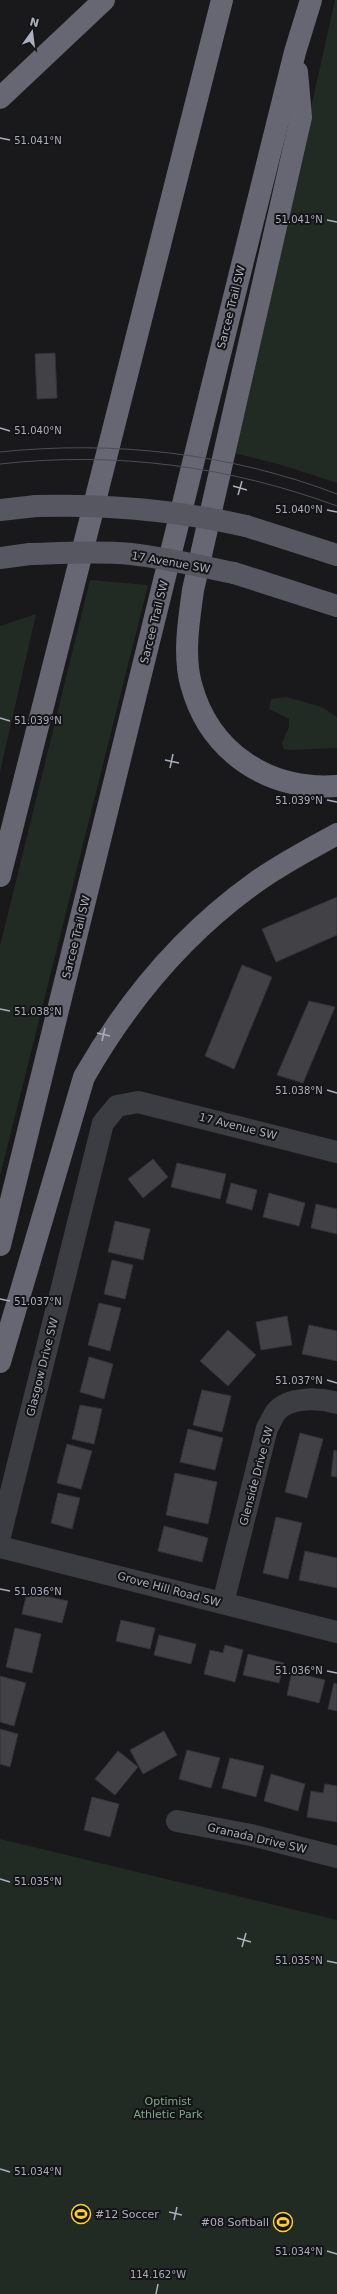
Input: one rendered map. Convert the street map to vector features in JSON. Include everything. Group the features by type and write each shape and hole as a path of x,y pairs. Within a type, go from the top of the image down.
{"highway":[{"path":"0,98 104,0"},
{"path":"0,876 222,0"},
{"name":"Sarcee Trail SW","path":"0,1245 296,52 311,0"},
{"path":"296,52 300,117 193,590 188,634 188,661 191,683 207,723 220,742 242,762 266,774 288,782 307,786 337,786"},
{"path":"0,1362 84,1077 108,1036 136,996 165,963 191,936 220,910 257,882 337,834"}],"main road":[{"path":"0,510 36,506 69,505 155,509 246,526 337,555"},
{"name":"17 Avenue SW","path":"0,558 30,554 89,553 130,554 163,558 234,573 337,606"}],"street":[{"name":"17 Avenue SW","path":"138,1102 337,1152"},
{"name":"Glasgow Drive SW","path":"0,1536 103,1124 117,1106 138,1102"},
{"name":"Glenside Drive SW","path":"223,1603 267,1428 277,1410 298,1400 323,1399 337,1403"},
{"name":"Grove Hill Road SW","path":"0,1547 337,1632"},
{"name":"Granada Drive SW","path":"177,1821 251,1835 337,1857"}],"green space":[{"path":"335,0 337,0 337,483 285,466 234,453"},
{"path":"90,580 148,585 0,1176 0,946"},
{"path":"36,614 0,772 0,626"},
{"path":"286,697 322,707 337,717 337,748 284,749 282,743 289,727 289,719 269,709 271,699"},
{"name":"Optimist Athletic Park","path":"0,1839 337,1920 337,2294 0,2294"}],"building":[{"path":"55,353 57,398 37,399 35,354"},
{"path":"337,897 337,935 276,962 262,929"},
{"path":"242,965 272,977 234,1069 205,1056"},
{"path":"309,1001 335,1007 303,1083 277,1075"},
{"path":"153,1159 168,1177 143,1198 128,1179"},
{"path":"177,1163 226,1174 220,1199 171,1187"},
{"path":"231,1183 257,1190 252,1210 226,1203"},
{"path":"269,1193 305,1203 299,1226 263,1217"},
{"path":"316,1204 337,1209 337,1234 311,1228"},
{"path":"115,1221 150,1229 143,1260 108,1252"},
{"path":"112,1260 133,1265 125,1299 104,1294"},
{"path":"99,1303 121,1308 110,1351 88,1345"},
{"path":"287,1316 292,1345 261,1350 256,1322"},
{"path":"309,1325 337,1331 337,1361 302,1354"},
{"path":"228,1330 256,1355 228,1386 200,1361"},
{"path":"89,1357 113,1364 104,1399 80,1392"},
{"path":"202,1390 231,1396 222,1432 193,1425"},
{"path":"80,1405 102,1409 94,1444 72,1439"},
{"path":"188,1429 223,1438 215,1470 180,1462"},
{"path":"300,1433 323,1439 307,1498 285,1492"},
{"path":"67,1444 92,1451 81,1489 57,1483"},
{"path":"334,1450 337,1451 337,1477 331,1476"},
{"path":"175,1473 217,1482 208,1524 166,1515"},
{"path":"58,1493 80,1498 72,1529 51,1523"},
{"path":"276,1517 302,1523 288,1579 263,1573"},
{"path":"164,1526 208,1538 202,1562 158,1551"},
{"path":"305,1551 337,1558 337,1588 299,1580"},
{"path":"27,1592 68,1601 62,1623 22,1614"},
{"path":"121,1620 155,1628 150,1649 116,1641"},
{"path":"15,1628 41,1634 32,1673 6,1667"},
{"path":"159,1635 196,1644 191,1664 154,1655"},
{"path":"225,1645 243,1650 235,1682 204,1674 210,1650 223,1653"},
{"path":"248,1654 284,1663 279,1683 243,1675"},
{"path":"292,1672 325,1680 319,1703 287,1695"},
{"path":"0,1676 26,1683 14,1726 0,1722"},
{"path":"334,1683 337,1684 337,1711 328,1709"},
{"path":"0,1729 18,1734 10,1767 0,1764"},
{"path":"164,1731 177,1755 143,1774 130,1750"},
{"path":"187,1750 220,1758 211,1788 179,1779"},
{"path":"118,1751 138,1767 115,1795 95,1779"},
{"path":"230,1758 264,1766 256,1797 222,1788"},
{"path":"271,1774 305,1784 298,1811 264,1801"},
{"path":"325,1784 337,1786 337,1822 307,1817 311,1791 323,1793"},
{"path":"92,1797 119,1804 110,1837 84,1830"}],"tram line":[{"path":"0,452 85,448 128,449 171,453 255,468 337,494"},
{"path":"0,464 43,460 86,459 171,465 255,481 296,492 337,506"}],"place":[{"name":"#12 Soccer","path":"81,2214"},
{"name":"#08 Softball","path":"283,2222"}]}
